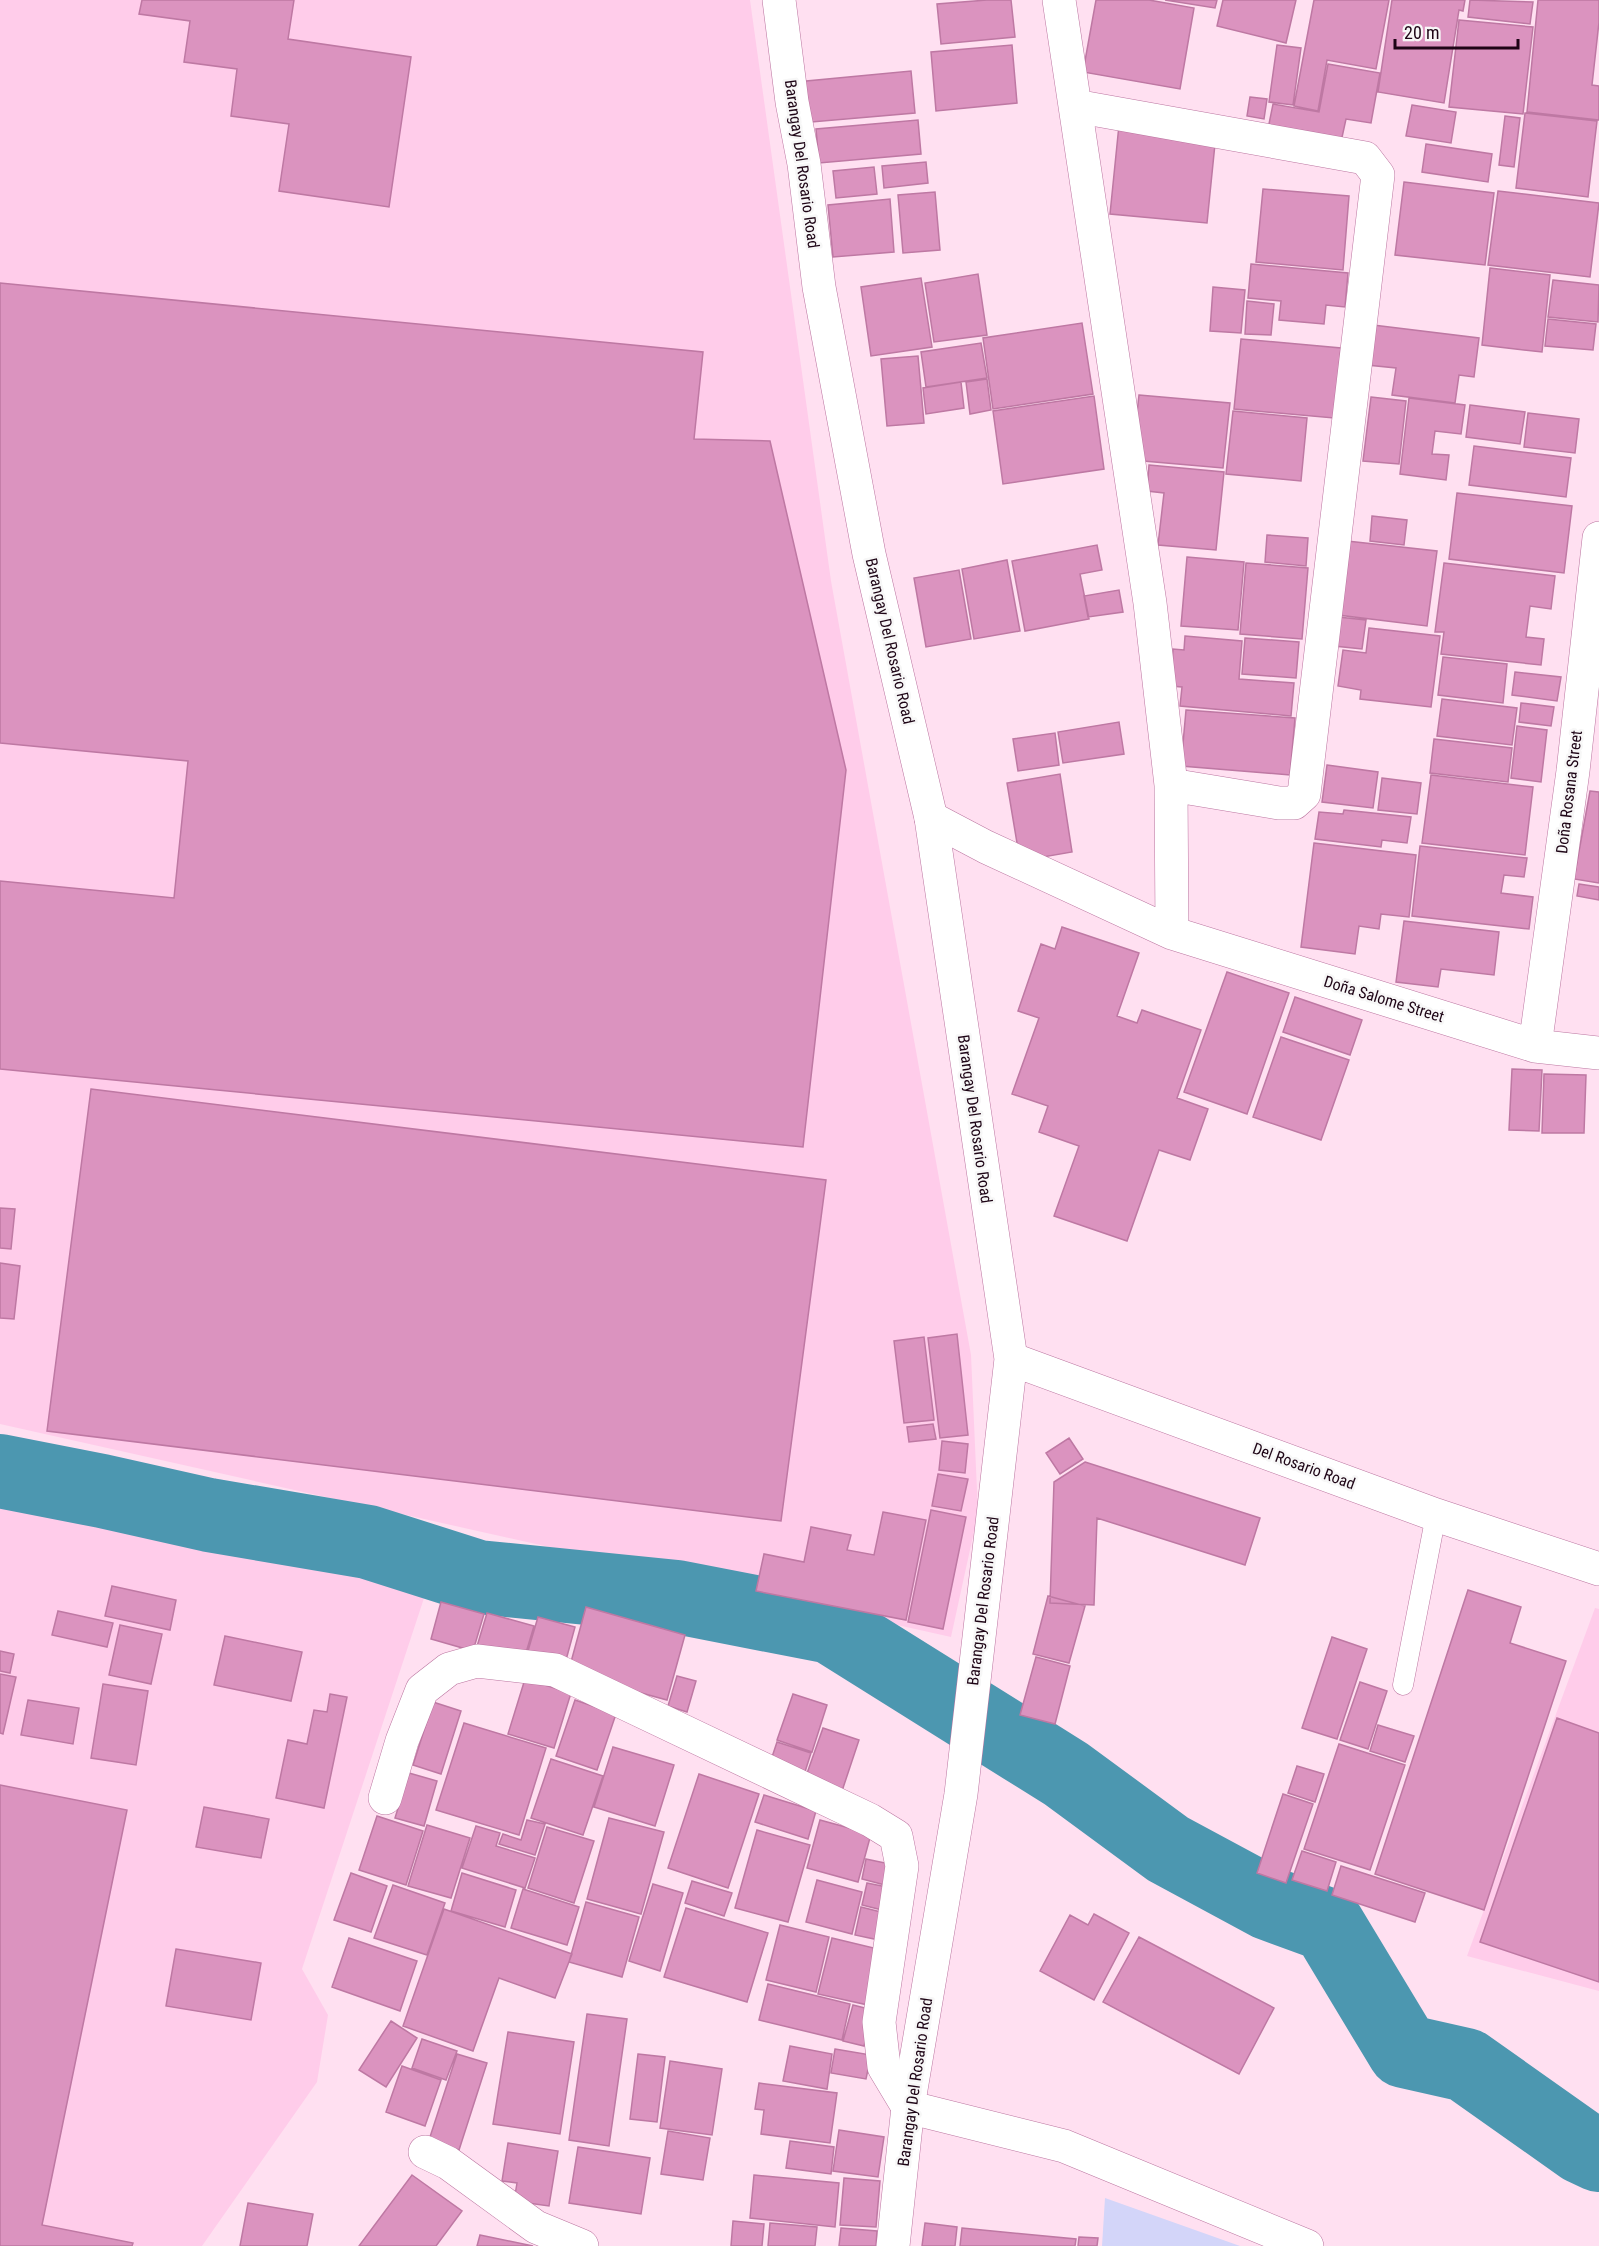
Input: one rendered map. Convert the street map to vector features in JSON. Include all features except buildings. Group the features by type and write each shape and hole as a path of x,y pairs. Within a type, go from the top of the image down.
{"street":[{"name":"Barangay Del Rosario Road","path":"779,0 792,102 804,164 819,287 869,554 931,819 1011,1359 961,1794 908,2107 894,2246"},
{"path":"1059,0 1148,591 1171,784 1172,933"},
{"path":"1075,106 1365,158 1378,175 1304,794 1294,803 1279,803 1171,784"},
{"name":"Doña Rosana Street","path":"1535,1046 1586,772 1599,538"},
{"name":"Doña Salome Street","path":"931,819 986,848 1172,933 1535,1046 1599,1053"},
{"name":"Del Rosario Road","path":"1011,1359 1436,1515 1599,1569"},
{"path":"385,1798 402,1741 422,1690 449,1669 477,1661 555,1670 870,1820 896,1836 902,1866 879,2022 884,2067 908,2107 1064,2146 1301,2245"},
{"path":"425,2152 447,2163 536,2227 582,2246"}],"lane":[{"path":"1403,1685 1436,1515"}],"shaded area":[{"path":"0,0 750,0 831,581 971,1355 978,1513 951,1637 0,1424"},
{"path":"0,1501 426,1592 302,1969 328,2015 317,2082 202,2246 0,2246"},
{"path":"1595,1608 1599,1609 1599,1991 1467,1956"},
{"path":"1105,2198 1240,2246 1102,2246"}],"waterway":[{"path":"0,1471 209,1515 368,1542 478,1577 677,1597 831,1627 1066,1774 1168,1849 1268,1903 1328,1925 1404,2051 1466,2065 1582,2147 1599,2155"}]}
